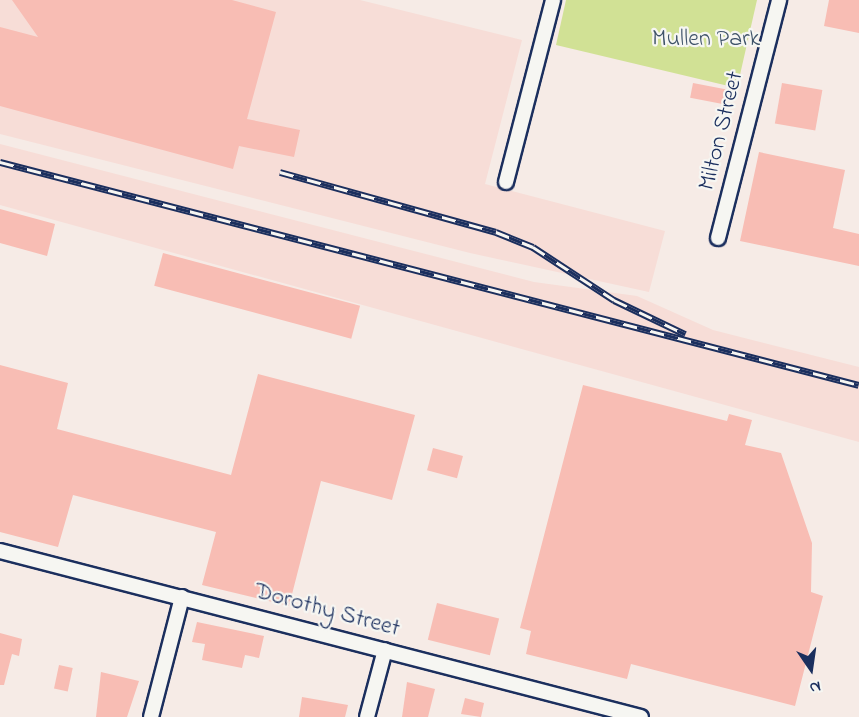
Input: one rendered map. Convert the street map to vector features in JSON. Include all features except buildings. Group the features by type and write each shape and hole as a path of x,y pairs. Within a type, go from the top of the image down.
{"street":[{"path":"506,182 553,0"},
{"name":"Milton Street","path":"718,238 779,0"},
{"name":"Dorothy Street","path":"0,551 385,650 594,711 641,717"},
{"path":"151,717 182,597"},
{"path":"367,717 385,650"}],"shaded area":[{"path":"0,0 360,0 522,40 485,184 665,231 649,292 470,253 0,134"},
{"path":"0,144 534,282 637,296 713,330 859,367 859,442 0,205"}],"green space":[{"name":"Mullen Park","path":"566,0 757,0 737,88 556,45"}],"railway":[{"path":"0,162 859,385"},
{"path":"280,172 496,232 533,247 614,300 685,334"}]}
